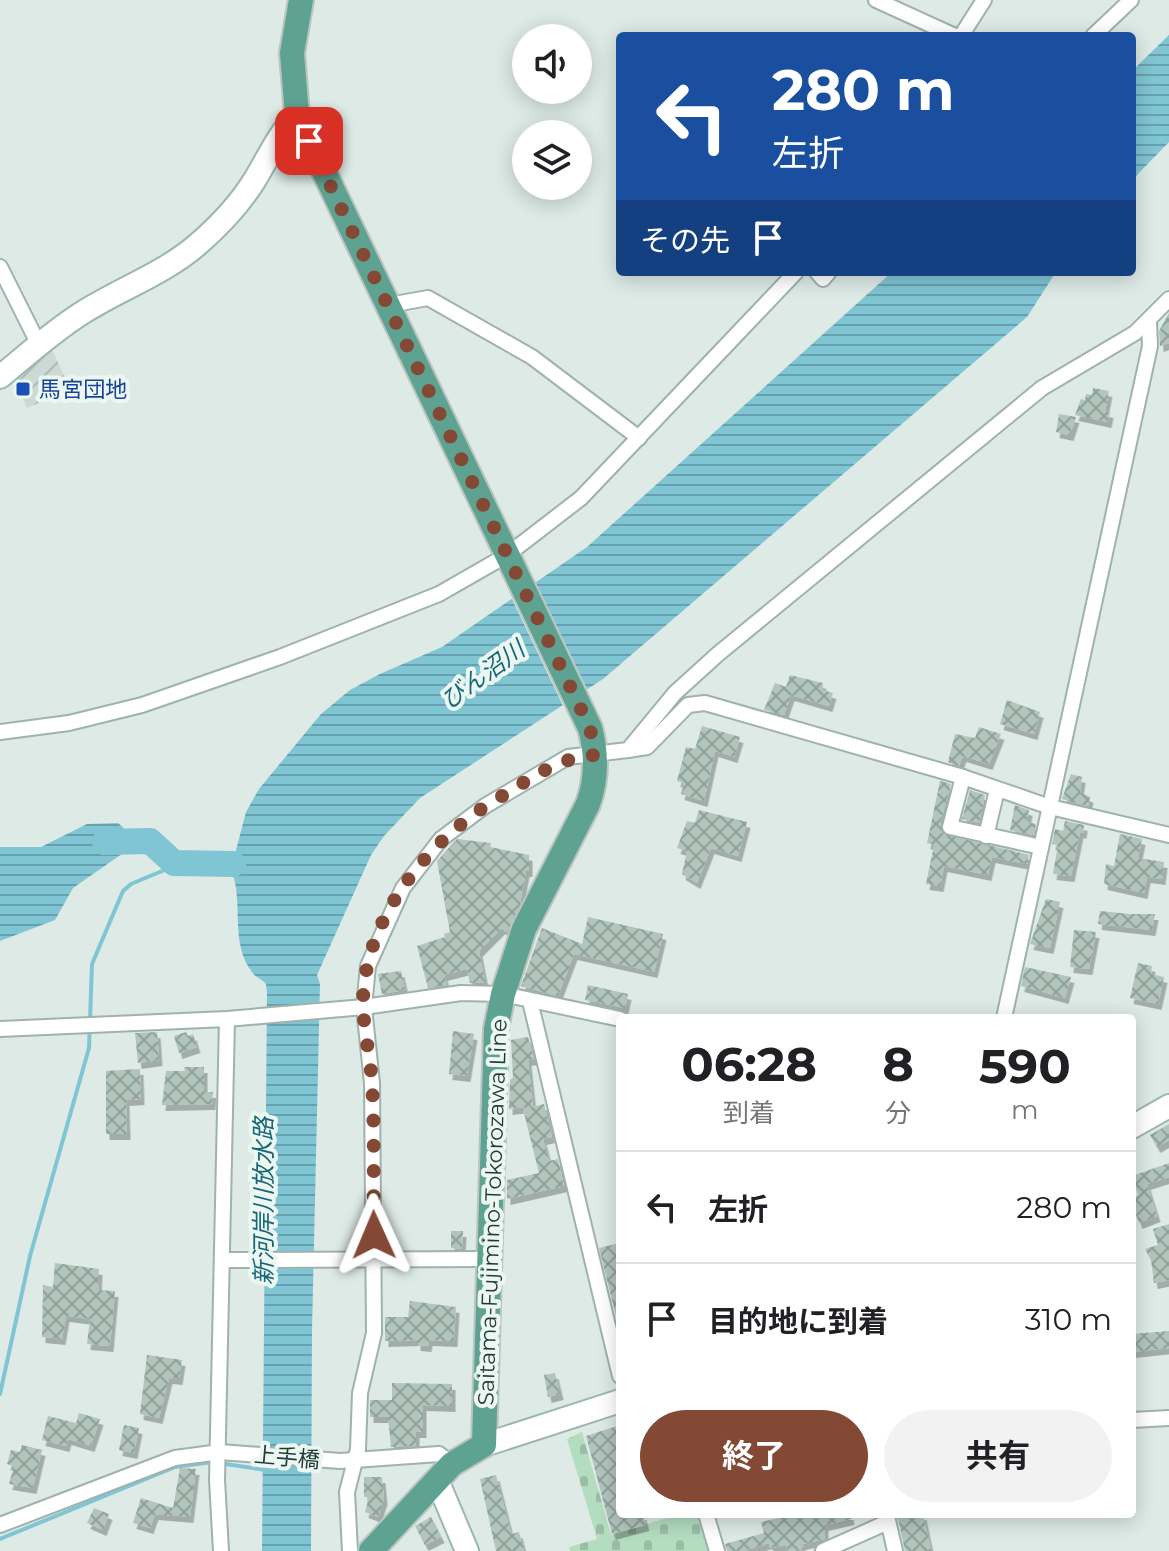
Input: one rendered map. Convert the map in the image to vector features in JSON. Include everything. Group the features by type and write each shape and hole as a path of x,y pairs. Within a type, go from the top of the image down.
{"main road":[{"name":"Saitama-Fujimino-Tokorozawa Line","path":"301,0 292,53 297,115 590,728 595,755 594,783 588,804 524,929 503,994 494,1061 484,1445"},
{"path":"371,1551 445,1472 484,1445"}],"street":[{"path":"961,32 984,0"},
{"path":"1097,32 1131,0"},
{"path":"884,2 949,32"},
{"path":"0,377 38,343 84,312 175,263 199,243 232,210 253,182 280,133 297,115"},
{"path":"0,267 38,343"},
{"path":"0,732 94,718 201,685 439,594 509,558 581,498 792,276"},
{"path":"389,305 428,298 532,357 639,438"},
{"path":"628,750 690,677 1042,388 1149,322 1169,299"},
{"path":"1005,1014 1150,346 1149,322"},
{"path":"350,1551 346,1461 358,1449 360,1393 374,1333 372,1083 364,1007 368,966 383,926 403,888 441,839 485,806 568,757 647,747 688,705 698,702 963,777 1050,807 1169,835"},
{"path":"963,777 950,827 1041,847"},
{"path":"986,836 997,790"},
{"path":"0,1029 231,1018 364,1007 461,993 503,994 616,1018"},
{"path":"530,1001 616,1359"},
{"path":"221,1551 218,1504 226,1453 223,1260 231,1018"},
{"path":"1136,1125 1169,1106"},
{"path":"223,1260 488,1259"},
{"path":"484,1445 616,1402"},
{"path":"1136,1420 1169,1418"},
{"name":"上手橋","path":"0,1525 175,1458 226,1453 346,1461 439,1454 445,1472"},
{"path":"445,1472 467,1551"},
{"path":"707,1518 717,1551"},
{"path":"823,1551 887,1518 895,1551"}],"shaded area":[{"path":"51,347 70,389 27,408 14,377"}],"green space":[{"path":"582,1432 611,1535 667,1518 701,1518 712,1551 570,1551 569,1547 597,1539 567,1439"}],"water":[{"path":"1169,35 1169,142 1136,176 1136,67"},
{"path":"888,276 1053,276 1027,317 603,679 420,798 384,836 371,855 317,975 320,984 312,1330 311,1551 262,1551 267,993 266,984 252,972 241,950 234,878 224,870 200,868 200,861 223,861 224,857 235,854 246,812 259,789 321,714 350,690 442,647 587,547"},
{"path":"118,823 139,842 73,888 55,920 0,941 0,847 41,847 87,824"}],"pier":[{"path":"534,579 589,693 565,710 510,595"}],"building":[{"path":"1169,313 1169,343 1160,346 1159,331"},
{"path":"1093,388 1109,391 1105,411 1110,412 1108,422 1075,415 1081,399 1085,400 1086,394 1092,395"},
{"path":"1059,414 1076,417 1070,435 1056,432"},
{"path":"790,675 823,683 823,690 833,693 829,706 791,695 784,715 764,710 775,683 786,687"},
{"path":"1007,700 1040,712 1034,734 1000,724"},
{"path":"702,726 740,737 734,757 715,751 704,801 681,794 684,783 677,781 686,747 695,749"},
{"path":"979,727 1001,734 989,764 963,756 959,766 948,762 955,734 975,738"},
{"path":"1071,774 1082,777 1080,792 1090,797 1088,806 1062,799"},
{"path":"940,781 951,784 940,824 943,834 1029,855 1027,864 992,857 988,875 944,866 940,886 926,884 934,845 927,843"},
{"path":"970,790 985,795 979,823 962,819"},
{"path":"1015,805 1029,810 1027,822 1036,824 1034,835 1010,830"},
{"path":"699,810 747,822 738,856 711,848 697,883 682,874 687,851 677,848 687,821 695,823"},
{"path":"1065,821 1084,825 1071,876 1053,874 1058,845 1052,844 1055,829 1063,831"},
{"path":"1120,834 1142,839 1138,858 1164,862 1162,879 1147,877 1144,893 1104,884 1106,864 1114,866"},
{"path":"457,839 491,843 490,847 529,855 529,871 526,871 520,904 507,933 502,928 479,951 485,982 470,983 467,969 444,975 447,985 428,988 417,946 445,937 444,934 450,932 437,861"},
{"path":"1046,899 1060,902 1050,948 1030,944"},
{"path":"1100,911 1155,914 1152,930 1098,924"},
{"path":"588,917 663,934 654,972 574,954 558,996 521,986 542,928 582,944"},
{"path":"1074,930 1096,932 1089,969 1070,967"},
{"path":"1138,963 1152,966 1151,974 1164,977 1158,1004 1130,998"},
{"path":"1025,967 1071,977 1065,998 1021,986"},
{"path":"401,971 405,990 382,994 378,974"},
{"path":"588,985 628,994 625,1008 585,1000"},
{"path":"453,1031 474,1034 467,1076 449,1074"},
{"path":"157,1032 159,1060 138,1063 135,1033"},
{"path":"186,1032 188,1036 193,1034 197,1047 179,1053 174,1036"},
{"path":"528,1037 534,1059 528,1060 533,1106 509,1109 510,1080 513,1078 511,1040"},
{"path":"184,1067 204,1067 204,1092 213,1092 212,1104 162,1105 166,1071 185,1071"},
{"path":"140,1069 141,1099 126,1100 127,1134 106,1134 106,1071"},
{"path":"544,1104 552,1137 543,1139 549,1161 558,1159 564,1186 507,1199 507,1180 539,1173 523,1109"},
{"path":"1169,1124 1169,1140 1157,1147 1150,1135"},
{"path":"1169,1163 1169,1177 1147,1184 1157,1216 1139,1223 1136,1214 1136,1175"},
{"path":"1169,1224 1169,1280 1154,1283 1151,1260 1145,1249 1158,1245 1153,1229"},
{"path":"451,1231 463,1231 462,1249 451,1248"},
{"path":"616,1244 616,1316 599,1248"},
{"path":"55,1263 99,1269 98,1290 115,1291 110,1346 87,1344 90,1319 66,1316 62,1339 42,1337 43,1285 53,1287"},
{"path":"410,1301 456,1307 454,1341 429,1340 428,1346 417,1345 417,1340 385,1341 385,1317 408,1317"},
{"path":"1169,1331 1169,1348 1136,1352 1136,1334"},
{"path":"147,1355 182,1360 179,1379 169,1378 159,1418 140,1414"},
{"path":"555,1373 560,1394 548,1397 544,1375"},
{"path":"392,1383 452,1384 452,1406 423,1405 423,1432 416,1432 416,1446 391,1447 388,1417 370,1417 370,1400 392,1400"},
{"path":"79,1413 100,1419 91,1446 68,1439 66,1446 42,1440 48,1416 76,1423"},
{"path":"124,1425 139,1428 134,1453 119,1450"},
{"path":"616,1426 616,1518 644,1518 646,1525 612,1534 586,1436"},
{"path":"22,1445 42,1450 33,1488 9,1484 14,1466 7,1464 11,1450 20,1452"},
{"path":"180,1468 196,1469 190,1517 155,1514 150,1528 133,1523 141,1498 173,1508"},
{"path":"496,1475 511,1534 519,1532 524,1551 496,1551 480,1479"},
{"path":"364,1477 382,1477 384,1499 378,1517 365,1512 369,1497 364,1497"},
{"path":"94,1508 109,1514 103,1530 87,1523"},
{"path":"431,1517 441,1537 425,1545 415,1526"},
{"path":"780,1518 851,1519 825,1525 825,1539 802,1544 804,1549 788,1551 786,1545 770,1548 769,1543 743,1551 727,1551 725,1544 764,1533 761,1522"},
{"path":"898,1518 924,1518 931,1551 905,1551"}],"waterway":[{"name":"びん沼川","path":"105,842 150,841 174,863 233,864"},
{"path":"0,1394 30,1256 89,1048 92,964 123,891 131,884 174,866 174,863"},
{"path":"0,1539 175,1467 212,1462 266,1470"}],"place":[{"name":"馬宮団地","path":"23,389"}],"route":[{"path":"309,141 590,728 595,748 595,755 568,757 485,806 441,839 403,888 383,926 368,966 364,987 372,1083 374,1235"}],"water label":[{"name":"新河岸川放水路","path":"264,1201"}]}
